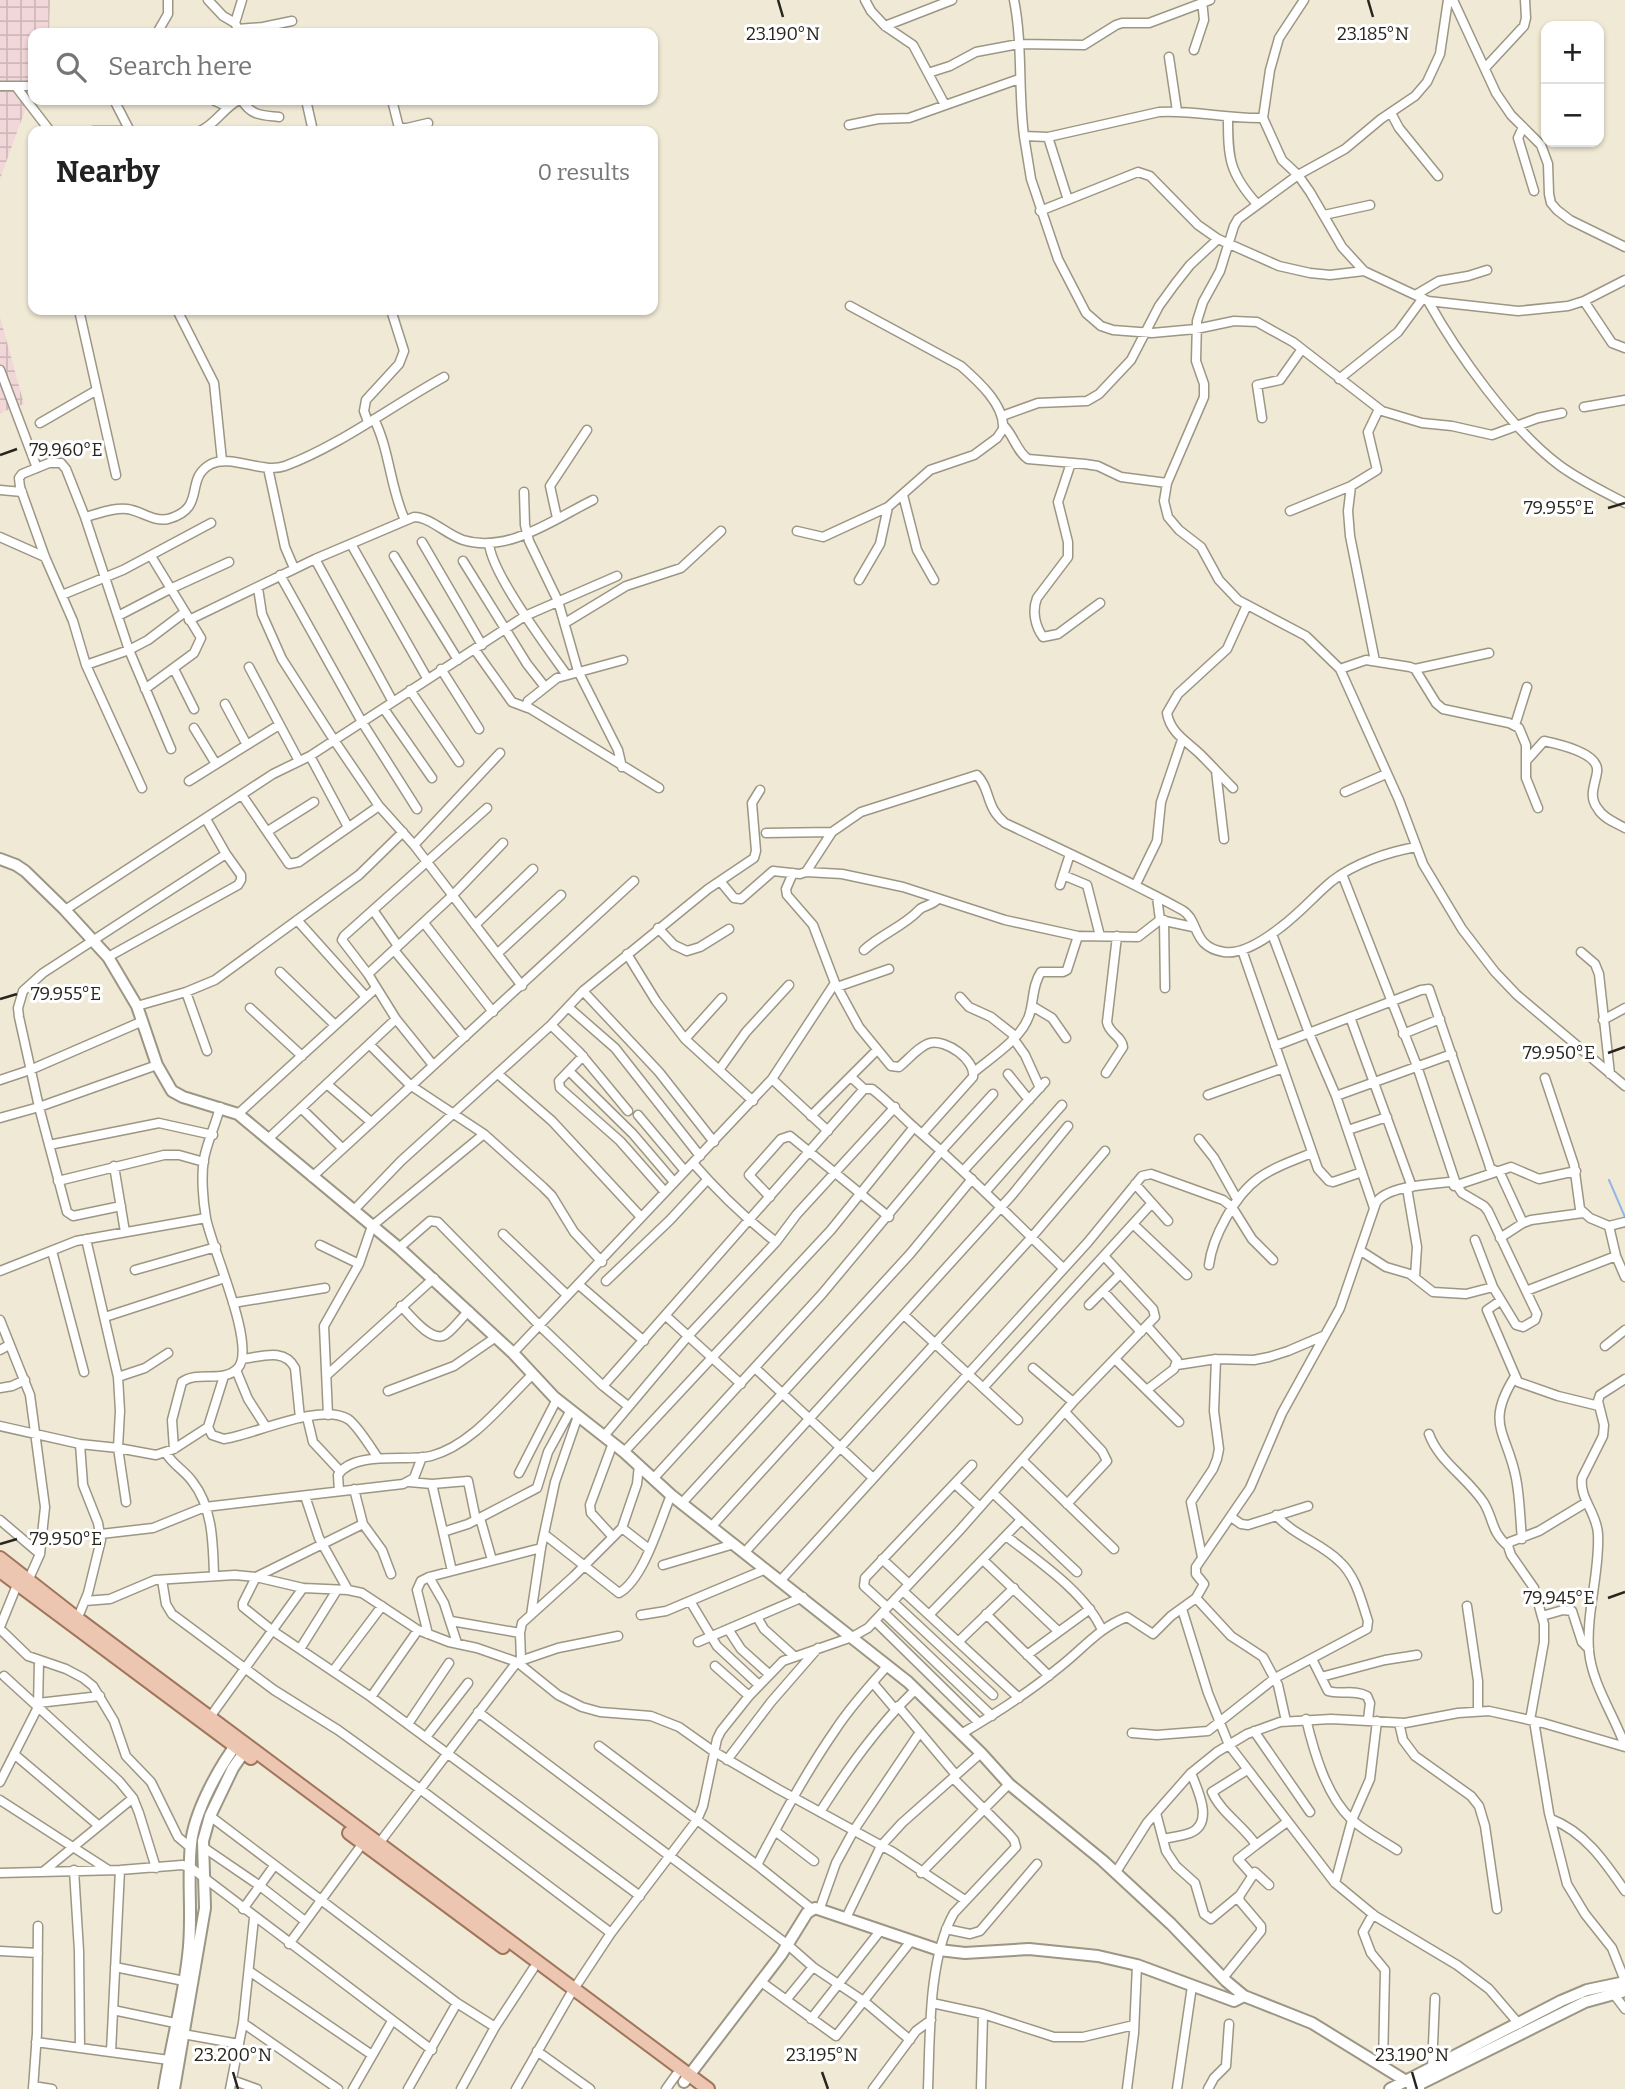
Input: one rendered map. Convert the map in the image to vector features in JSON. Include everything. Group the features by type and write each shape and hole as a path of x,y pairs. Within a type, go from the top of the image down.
{"main road":[{"path":"0,1558 23,1585"},
{"path":"0,1571 210,1717 241,1746"},
{"path":"76,1623 533,1969 572,1992"},
{"path":"371,1846 572,1992 686,2080 708,2089"}],"street":[{"path":"160,28 168,14 169,0"},
{"path":"208,0 237,28 292,21"},
{"path":"237,28 242,0"},
{"path":"865,0 886,26 913,44 945,105"},
{"path":"886,26 953,0"},
{"path":"1014,0 1024,136 1031,179 1058,259 1093,321 1113,330 1144,332 1196,329 1248,320 1273,328 1379,409 1401,418 1485,434 1499,433 1538,418 1562,413"},
{"path":"1304,0 1279,38 1270,71 1263,118 1282,160 1298,175 1342,247 1364,271 1423,297 1517,311 1568,306 1625,280"},
{"path":"1450,0 1496,93 1523,127 1535,137 1545,154 1550,174 1549,194 1557,210 1570,220 1625,247"},
{"path":"1450,0 1440,54 1431,76 1415,96 1345,149 1298,175 1257,204 1238,219 1234,226 1220,271 1203,302 1196,329 1196,361 1204,384 1204,397 1167,483 1165,509 1172,523 1200,547 1219,580 1238,600 1306,636 1340,669 1399,800 1416,847 1452,915 1495,972 1517,995 1625,1086"},
{"path":"1485,68 1524,26 1527,18 1525,0"},
{"path":"928,73 950,66 976,52 1019,44 1084,46 1116,25 1149,23 1205,1 1203,26 1194,50"},
{"path":"1169,57 1177,111"},
{"path":"849,125 878,119 909,118 1019,79"},
{"path":"0,86 28,87"},
{"path":"17,88 28,102"},
{"path":"30,105 46,126"},
{"path":"116,105 127,126"},
{"path":"244,105 250,112 279,117"},
{"path":"307,105 312,126"},
{"path":"393,105 398,126"},
{"path":"209,126 226,106"},
{"path":"1024,136 1048,137 1158,112 1263,118"},
{"path":"1391,113 1399,128 1438,176"},
{"path":"1228,117 1228,152 1241,186 1257,204"},
{"path":"415,126 428,123"},
{"path":"1523,127 1518,138 1534,191"},
{"path":"1048,137 1068,200"},
{"path":"1040,211 1138,172 1144,172 1188,218 1218,239 1294,270 1330,275 1364,271"},
{"path":"1324,215 1370,205"},
{"path":"1002,416 1038,402 1081,402 1092,399 1124,369 1159,306 1184,272 1218,239"},
{"path":"1339,379 1398,332 1423,297 1439,281 1487,270"},
{"path":"1423,297 1517,427 1561,467 1625,503"},
{"path":"1584,301 1612,343 1625,348"},
{"path":"850,306 961,366 985,390 1002,416 1004,426 1026,458 1098,467 1127,478 1167,483"},
{"path":"80,315 116,475"},
{"path":"180,315 214,383 222,461"},
{"path":"393,315 404,351 399,364 366,400 364,411 385,445 397,499 405,520"},
{"path":"1262,418 1257,385 1280,380 1302,349"},
{"path":"0,370 37,468"},
{"path":"85,517 125,509 157,520 172,517 190,506 194,500 194,486 205,468 222,461 268,468 285,466 444,377"},
{"path":"40,423 97,390"},
{"path":"1584,407 1625,400"},
{"path":"1290,511 1351,486 1377,470 1368,432 1379,409"},
{"path":"797,531 823,537 888,508 930,470 982,451 997,438 1004,426"},
{"path":"557,518 550,486 587,430"},
{"path":"142,788 86,665 22,492 19,478 37,468 52,462 63,465 85,517 129,650 171,749"},
{"path":"1071,463 1058,502 1068,542 1068,557 1037,598 1035,605 1038,630 1043,637 1058,634 1100,603"},
{"path":"268,468 285,547 294,568"},
{"path":"1351,486 1348,511 1350,536 1376,661"},
{"path":"0,490 22,492"},
{"path":"524,492 526,533 558,601 578,671 618,750 622,767"},
{"path":"903,495 917,550 934,580"},
{"path":"86,665 129,650 187,616 258,588 294,568 405,520 419,517 462,540 502,542 526,533 593,499"},
{"path":"859,580 880,544 888,508"},
{"path":"62,595 151,556 211,523"},
{"path":"565,623 626,586 681,568 721,531"},
{"path":"0,537 45,557"},
{"path":"422,542 512,702 528,708 659,788"},
{"path":"489,543 492,559 525,616 566,674"},
{"path":"351,544 427,678"},
{"path":"145,689 194,653 201,638 151,556"},
{"path":"394,556 458,660"},
{"path":"315,559 393,702"},
{"path":"463,561 544,687"},
{"path":"118,616 229,562"},
{"path":"280,575 362,722 417,809"},
{"path":"63,908 206,819 278,770 310,756 525,616 617,576"},
{"path":"258,588 262,614 282,659 334,740 379,806 414,845 522,986"},
{"path":"1233,788 1199,752 1182,740 1168,719 1169,706 1178,694 1227,649 1247,605"},
{"path":"1340,669 1357,662 1376,661 1415,669 1489,653"},
{"path":"528,708 528,701 544,687 566,674 623,660"},
{"path":"249,667 299,761"},
{"path":"174,669 194,709"},
{"path":"441,669 479,729"},
{"path":"1415,669 1436,703 1444,709 1515,724 1522,733 1527,760 1526,778 1538,808"},
{"path":"1515,724 1527,687"},
{"path":"410,690 459,762"},
{"path":"225,704 247,745"},
{"path":"384,709 432,778"},
{"path":"189,781 279,725"},
{"path":"194,729 216,765"},
{"path":"1136,884 1157,841 1161,802 1182,740"},
{"path":"1527,760 1544,741 1588,755 1597,764 1598,770 1592,792 1595,806 1602,815 1625,828"},
{"path":"414,845 500,752"},
{"path":"310,756 348,827"},
{"path":"1216,771 1224,839"},
{"path":"1345,792 1386,774"},
{"path":"806,872 832,832 861,812 973,775 980,777 991,808 1005,823 1136,884 1191,916 1199,938 1222,952 1242,950 1272,934 1342,874 1372,860 1416,847"},
{"path":"353,1211 401,1161 551,1025 583,991 658,929 754,858 756,851 752,803 760,790"},
{"path":"242,795 289,864 294,864 379,806"},
{"path":"268,831 314,802"},
{"path":"433,1065 396,1019 368,974 342,940 425,861 487,808"},
{"path":"108,957 238,885 242,880 206,819"},
{"path":"137,1006 186,992 215,979 365,870 403,832"},
{"path":"766,833 832,832"},
{"path":"368,974 452,896 503,843"},
{"path":"121,1206 69,1215 39,1107 19,1017 18,1008 23,991 93,940 226,854"},
{"path":"1060,885 1070,854"},
{"path":"0,859 16,865 47,893 108,957 137,1006 157,1065 167,1085 176,1094 238,1114 269,1138 434,1278 557,1399 624,1452 671,1495 803,1597 915,1690 981,1752 1009,1784 1116,1872 1244,1996 1312,2023 1413,2087"},
{"path":"475,925 533,869"},
{"path":"720,881 734,898 741,899 773,871 842,874 903,887 1005,920 1078,936 1138,937 1162,920 1193,927"},
{"path":"793,873 786,889 787,895 813,925 836,985 859,1027 877,1050 895,1068 926,1045 935,1043 959,1053 974,1073"},
{"path":"1342,874 1417,1066 1454,1186"},
{"path":"1063,875 1087,884 1100,936"},
{"path":"313,1177 635,881"},
{"path":"498,953 561,895"},
{"path":"1157,897 1162,920 1165,988"},
{"path":"864,950 880,936 909,921 920,908 930,906 938,899"},
{"path":"373,910 396,948 465,1037"},
{"path":"297,920 366,998"},
{"path":"424,923 493,1012"},
{"path":"658,929 674,945 687,951 700,947 729,929"},
{"path":"1272,934 1336,1097 1374,1209"},
{"path":"922,1134 974,1073 1026,1023 1039,975 1045,971 1059,973 1066,970 1078,936"},
{"path":"1106,1073 1123,1047 1107,1023 1117,936"},
{"path":"1242,950 1318,1169 1329,1181 1362,1172"},
{"path":"1581,952 1598,969 1607,1072"},
{"path":"627,954 656,1001 685,1039 753,1101"},
{"path":"513,1353 753,1101 772,1079 836,985 888,969"},
{"path":"280,972 334,1024"},
{"path":"719,1070 746,1032 789,985"},
{"path":"238,1114 376,988"},
{"path":"1275,1046 1429,989 1490,1168 1502,1177 1523,1223"},
{"path":"583,991 659,1072 714,1142"},
{"path":"186,992 207,1051"},
{"path":"960,997 969,1007 991,1017 1014,1037 1042,1085 964,1170"},
{"path":"685,1039 722,998"},
{"path":"1032,1006 1052,1018 1066,1038"},
{"path":"250,1007 302,1056"},
{"path":"568,1007 622,1056 700,1156"},
{"path":"1603,1020 1625,1008"},
{"path":"1350,1017 1387,1117 1409,1187 1417,1247 1415,1277"},
{"path":"269,1138 396,1019"},
{"path":"1404,1034 1440,1019"},
{"path":"0,1080 30,1070 142,1021"},
{"path":"551,1025 583,1056 628,1111"},
{"path":"370,1045 410,1085 484,1134 548,1192 574,1232 602,1262"},
{"path":"811,1116 877,1050"},
{"path":"1336,1097 1452,1054"},
{"path":"583,1056 559,1081 560,1088 620,1142 665,1192"},
{"path":"0,1118 157,1065"},
{"path":"1208,1096 1283,1069"},
{"path":"569,1071 633,1134 674,1182"},
{"path":"498,1074 552,1121 642,1217"},
{"path":"1008,1074 1029,1100"},
{"path":"851,1077 864,1089"},
{"path":"772,1079 828,1131"},
{"path":"1545,1079 1576,1171 1579,1203 1583,1213"},
{"path":"328,1085 371,1122"},
{"path":"603,1385 864,1089 872,1088 895,1107 986,1191 1063,1268"},
{"path":"653,1479 889,1217 942,1150 993,1094"},
{"path":"986,1191 1062,1105"},
{"path":"215,1576 212,1533 205,1507 195,1484 176,1466 170,1451 172,1420 182,1382 190,1378 223,1376 236,1370 242,1359 233,1303 206,1219 204,1162 220,1107"},
{"path":"613,1537 591,1513 590,1505 608,1439 628,1406 895,1107"},
{"path":"302,1109 342,1149"},
{"path":"638,1115 685,1171"},
{"path":"1348,1130 1387,1117"},
{"path":"49,1145 159,1123 213,1136"},
{"path":"712,1526 904,1315 1068,1126"},
{"path":"624,1452 831,1230 914,1127"},
{"path":"328,1415 324,1326 359,1264 372,1226 484,1134"},
{"path":"770,1198 749,1175 786,1136 790,1136 889,1217"},
{"path":"1199,1139 1214,1158 1252,1239 1273,1260"},
{"path":"745,1552 1031,1238 1105,1151"},
{"path":"1209,1265 1216,1237 1242,1191 1263,1174 1312,1153"},
{"path":"58,1181 164,1155 179,1155 204,1162"},
{"path":"693,1163 720,1195 776,1242"},
{"path":"114,1166 125,1231"},
{"path":"1454,1186 1511,1167 1539,1179 1576,1171"},
{"path":"780,1580 1063,1268 1142,1176 1152,1174 1234,1203"},
{"path":"682,1503 910,1254 972,1179"},
{"path":"606,1281 670,1220 707,1180"},
{"path":"961,1734 1049,1676 1102,1630 1127,1617 1153,1634 1196,1598 1204,1584 1195,1570 1250,1488 1282,1413 1340,1308 1374,1209 1382,1196 1409,1187 1450,1182 1484,1206 1537,1317 1523,1327 1516,1325 1493,1287 1475,1240"},
{"path":"1135,1184 1168,1221"},
{"path":"983,1388 1152,1203"},
{"path":"1500,1238 1523,1223 1583,1213 1609,1226 1624,1222"},
{"path":"0,1271 86,1239 206,1219"},
{"path":"399,1248 430,1221 438,1222 539,1325 628,1406"},
{"path":"1133,1224 1187,1275"},
{"path":"1609,1226 1616,1256 1625,1277"},
{"path":"503,1234 567,1295"},
{"path":"86,1239 118,1377 118,1448 126,1502"},
{"path":"320,1245 359,1264"},
{"path":"135,1270 216,1247"},
{"path":"52,1251 84,1372"},
{"path":"1361,1251 1386,1267 1415,1277 1433,1292 1466,1294 1493,1287"},
{"path":"516,2089 572,1992 611,1933 697,1820 703,1806 713,1751 721,1731 749,1696 783,1661 852,1637 868,1628 1023,1461 1073,1402 1155,1317 1155,1312 1104,1256"},
{"path":"1526,1291 1616,1256"},
{"path":"1088,1305 1119,1275"},
{"path":"105,1317 225,1278"},
{"path":"327,1375 434,1278"},
{"path":"578,1284 645,1340"},
{"path":"233,1303 325,1288"},
{"path":"1102,1291 1175,1355 1177,1365"},
{"path":"1500,1301 1487,1310 1514,1378 1526,1386 1599,1406"},
{"path":"401,1306 432,1335 439,1337 445,1335 469,1311"},
{"path":"904,1315 1018,1420"},
{"path":"666,1316 741,1384"},
{"path":"0,1320 25,1380 37,1433 45,1507 40,1554 0,1628 19,1650 83,1678 100,1696 114,1721 126,1756 151,1782 178,1837 260,1886 305,1921"},
{"path":"1605,1346 1625,1330"},
{"path":"1148,1389 1177,1365 1216,1359 1254,1360 1269,1357 1325,1335"},
{"path":"388,1391 454,1366 496,1337"},
{"path":"0,1350 9,1345"},
{"path":"118,1377 145,1368 168,1353"},
{"path":"242,1359 276,1354 291,1362 295,1368 304,1417 313,1442 340,1471 339,1491"},
{"path":"1115,1359 1179,1422"},
{"path":"1202,1557 1191,1502 1213,1469 1219,1449 1214,1410 1216,1359"},
{"path":"755,1368 873,1478"},
{"path":"1033,1368 1073,1402"},
{"path":"236,1370 248,1399 266,1427"},
{"path":"340,1471 357,1463 379,1458 438,1454 465,1439 532,1375"},
{"path":"0,1426 80,1444 156,1455 170,1451 208,1427 223,1376"},
{"path":"1514,1378 1503,1400 1498,1423 1516,1475 1522,1539"},
{"path":"1625,1379 1600,1395 1599,1406 1604,1431 1582,1478 1581,1487 1594,1515 1598,1534 1589,1649 1591,1661 1625,1746"},
{"path":"0,1388 25,1380"},
{"path":"519,1473 557,1399"},
{"path":"1065,1412 1102,1451 1107,1461 1067,1504"},
{"path":"443,1532 478,1519 537,1488 548,1452 574,1413"},
{"path":"531,1615 555,1482 574,1413"},
{"path":"208,1427 212,1435 224,1439 304,1417 341,1416 352,1422 379,1458"},
{"path":"1413,2087 1432,2068 1561,2001 1587,1990 1625,1982 1612,1948 1584,1914 1567,1884 1551,1819 1532,1721 1545,1633 1534,1588 1508,1550 1508,1546 1493,1530 1483,1502 1437,1451 1429,1434"},
{"path":"76,1623 85,1601 101,1534 83,1485 80,1444"},
{"path":"409,1482 418,1470 422,1457"},
{"path":"1023,1461 1114,1549"},
{"path":"519,1661 522,1623 622,1528 637,1484 639,1465"},
{"path":"972,1465 863,1582 992,1716"},
{"path":"101,1534 153,1528 205,1507 409,1482 432,1484 468,1480 492,1560"},
{"path":"432,1484 452,1571"},
{"path":"955,1485 980,1507"},
{"path":"354,1489 363,1524 382,1550 391,1574"},
{"path":"993,1493 1077,1572"},
{"path":"544,1534 618,1592 630,1582 649,1549 671,1495"},
{"path":"305,1496 312,1524 348,1590"},
{"path":"1508,1546 1510,1542 1522,1539 1587,1502"},
{"path":"1231,1517 1244,1525 1308,1506"},
{"path":"1132,1733 1157,1735 1208,1731 1275,1678 1363,1633 1369,1626 1354,1582 1339,1561 1284,1523 1276,1514"},
{"path":"0,1520 40,1554"},
{"path":"929,1615 1021,1520"},
{"path":"363,1524 256,1577 243,1607 273,1631 426,1737 640,1896"},
{"path":"622,1528 649,1549"},
{"path":"1006,1536 1062,1581 1090,1609 1102,1630"},
{"path":"663,1565 734,1544"},
{"path":"428,1634 417,1590 421,1581 541,1548"},
{"path":"882,1559 929,1615 1019,1698"},
{"path":"983,1560 1058,1631"},
{"path":"641,1615 666,1611 766,1569"},
{"path":"85,1601 110,1599 155,1580 215,1576 256,1577 303,1588 362,1593 418,1630 519,1661 570,1702 600,1712 639,1714 679,1727 713,1751 793,1798 902,1857 965,1900"},
{"path":"429,1577 444,1603 457,1643"},
{"path":"162,1580 166,1604 172,1614 420,1789 611,1933"},
{"path":"210,1717 303,1588"},
{"path":"958,1642 1014,1588"},
{"path":"300,1648 337,1590"},
{"path":"698,1642 803,1597"},
{"path":"1196,1598 1231,1636 1263,1657 1275,1678 1286,1721"},
{"path":"690,1601 721,1650 760,1685"},
{"path":"333,1671 382,1605"},
{"path":"1467,1606 1478,1681 1478,1710"},
{"path":"888,1607 993,1695"},
{"path":"1027,1655 1090,1609"},
{"path":"1182,1609 1228,1745 1335,1883 1373,1914 1457,1965 1489,1989 1519,2024"},
{"path":"1542,1616 1563,1609 1572,1611 1582,1642 1589,1649"},
{"path":"986,1614 1049,1676"},
{"path":"757,1617 764,1629 794,1656"},
{"path":"874,1621 979,1723"},
{"path":"451,1622 520,1633"},
{"path":"728,1629 741,1649 769,1674"},
{"path":"371,1697 418,1630"},
{"path":"289,1944 319,1901 420,1789 519,1661 585,1641 618,1636"},
{"path":"727,1759 818,1647"},
{"path":"1321,1677 1385,1660 1417,1656"},
{"path":"1312,1659 1331,1692 1356,1692 1367,1696 1373,1720 1370,1779 1352,1820 1335,1883"},
{"path":"0,1782 38,1705 39,1661"},
{"path":"408,1724 449,1663"},
{"path":"757,1865 793,1798 838,1726 887,1666"},
{"path":"715,1667 749,1696"},
{"path":"1,1677 38,1705 133,1798 156,1868"},
{"path":"873,1683 919,1732 984,1809 1009,1833 1016,1847 965,1900 946,1929 939,1950 932,2003 928,2089"},
{"path":"426,1737 468,1684"},
{"path":"820,1812 852,1761 915,1690"},
{"path":"38,1705 100,1696"},
{"path":"1116,1872 1156,1812 1191,1773 1228,1745 1254,1731 1286,1721 1373,1720 1399,1723 1478,1710 1532,1721 1625,1746"},
{"path":"478,1712 788,1945 813,1967 864,2001 910,2040"},
{"path":"1306,1719 1318,1762 1340,1806 1352,1820 1397,1850"},
{"path":"1399,1723 1403,1740 1415,1756 1471,1796 1479,1806 1485,1826 1497,1909"},
{"path":"1254,1731 1310,1812"},
{"path":"666,2089 686,2080 788,1945 807,1913 816,1909 835,1863 853,1830 919,1732"},
{"path":"164,2089 188,1959 192,1915 190,1867 241,1746"},
{"path":"174,2089 205,1908 206,1879 194,1826 200,1811 241,1746"},
{"path":"599,1746 816,1909 939,1950 965,1953 1030,1949 1098,1955 1137,1965 1234,2001 1244,1996"},
{"path":"846,1918 881,1846 902,1823 981,1752"},
{"path":"14,1754 98,1825"},
{"path":"1247,1770 1212,1793 1249,1832 1256,1845"},
{"path":"1163,1839 1192,1832 1199,1826 1203,1816 1202,1804 1191,1773"},
{"path":"921,1872 1009,1784"},
{"path":"44,1871 133,1798"},
{"path":"0,1800 107,1869"},
{"path":"1156,1812 1166,1851 1175,1866 1195,1883 1203,1914 1211,1919 1240,1895 1255,1872 1269,1885"},
{"path":"210,1816 319,1901 457,2003 495,2027"},
{"path":"1551,1819 1582,1837 1625,1891"},
{"path":"1253,1876 1238,1859 1287,1822"},
{"path":"775,1830 814,1861"},
{"path":"946,1929 970,1934 979,1931 1037,1864"},
{"path":"0,1873 120,1870 182,1865 190,1867 432,2050"},
{"path":"243,1909 274,1866"},
{"path":"74,1870 79,1951 80,2048"},
{"path":"111,2052 120,1870"},
{"path":"1223,1978 1261,1931 1261,1926 1239,1900 1240,1895"},
{"path":"1373,1914 1363,1932 1371,1953 1385,1970 1382,2066"},
{"path":"254,1918 243,2023 231,2084 257,2089"},
{"path":"38,1926 33,2088 51,2089"},
{"path":"811,2019 880,1931"},
{"path":"760,1981 836,2036 911,1941"},
{"path":"0,1951 38,1953"},
{"path":"1127,2089 1137,1965"},
{"path":"116,1967 184,1981"},
{"path":"786,2000 813,1967"},
{"path":"461,2089 495,2027 533,1969"},
{"path":"249,1971 372,2055"},
{"path":"1177,2089 1192,1986"},
{"path":"1390,2089 1413,2087 1500,2046 1585,2001 1619,1992 1625,2008"},
{"path":"1432,2068 1435,1998"},
{"path":"408,2089 457,2003"},
{"path":"932,2003 983,2014 1054,2037 1071,2038 1134,2025"},
{"path":"113,2010 175,2023"},
{"path":"981,2089 983,2014"},
{"path":"873,2089 916,2031 931,2020"},
{"path":"353,2089 392,2021"},
{"path":"243,2023 338,2089"},
{"path":"1208,2089 1226,2066 1229,2024"},
{"path":"183,2034 239,2044"},
{"path":"36,2042 169,2060"},
{"path":"537,2051 590,2089"}],"shaded area":[{"path":"0,0 50,0 49,28 28,28 28,102 0,179"},
{"path":"0,317 24,404 0,413"}],"waterway":[{"path":"1609,1180 1625,1217"}]}
